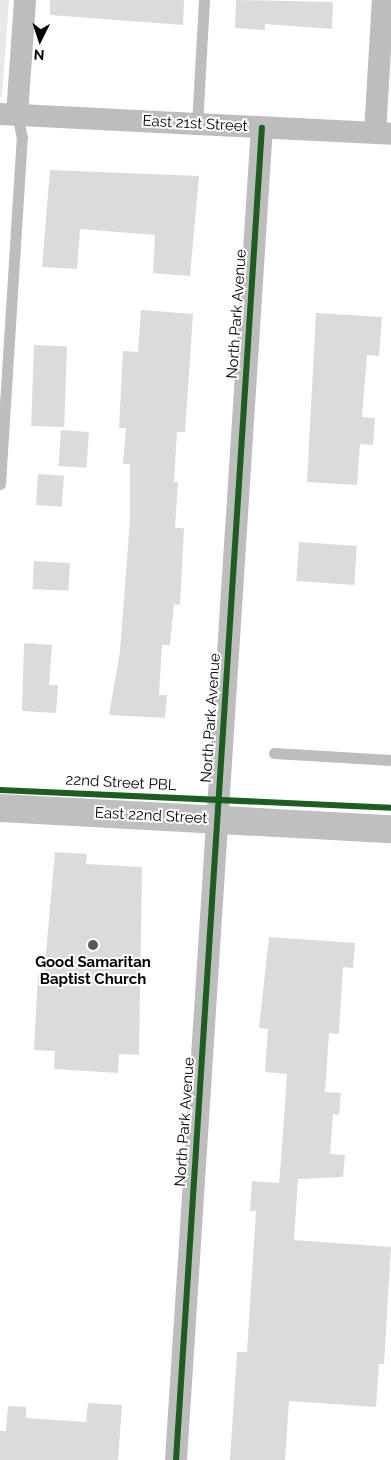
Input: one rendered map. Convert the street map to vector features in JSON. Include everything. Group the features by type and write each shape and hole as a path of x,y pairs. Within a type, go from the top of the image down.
{"main road":[{"name":"East 22nd Street","path":"0,808 391,829"}],"street":[{"path":"9,114 25,0"},
{"path":"383,0 383,133"},
{"name":"East 21st Street","path":"9,114 383,133"},
{"name":"North Park Avenue","path":"176,1460 262,128"}],"lane":[{"path":"197,125 204,0"},
{"path":"0,484 22,138 9,114"},
{"path":"274,753 391,760"}],"shaded area":[{"path":"0,0 9,0 2,97 0,97"}],"building":[{"path":"50,0 184,0 183,25 50,15"},
{"path":"236,0 333,2 332,29 265,24 265,30 235,28"},
{"path":"50,170 199,176 190,276 153,273 155,235 80,229 77,269 42,267"},
{"path":"141,310 193,314 185,432 177,432 174,482 178,482 175,528 184,528 180,605 174,604 170,645 162,645 159,695 167,695 165,718 109,715 120,651 130,520 130,464 123,464 126,428 119,428 123,351 138,352"},
{"path":"316,313 382,317 379,356 367,355 362,417 375,418 373,445 360,444 357,485 307,482"},
{"path":"34,345 67,346 64,427 31,426"},
{"path":"61,430 89,432 86,468 58,466"},
{"path":"38,474 64,476 62,507 36,505"},
{"path":"299,542 357,546 354,585 296,581"},
{"path":"34,561 70,563 68,591 33,589"},
{"path":"24,643 52,645 49,685 58,685 56,713 22,711"},
{"name":"Good Samaritan Baptist Church","path":"55,852 87,854 86,864 142,867 139,1055 119,1054 118,1073 54,1069 55,1051 34,1050 38,974 44,975"},
{"path":"269,937 355,943 353,968 343,967 339,1034 329,1033 325,1092 341,1093 339,1115 333,1114 330,1154 345,1155 343,1177 298,1179 294,1240 391,1247 384,1364 379,1364 376,1407 289,1401 285,1460 230,1460 237,1352 247,1352 256,1211 250,1211 252,1181 279,1183 282,1147 287,1074 265,1072 268,1029 259,1028"},
{"path":"88,1403 122,1405 118,1460 0,1460 0,1431 6,1431 8,1406 26,1407 26,1418 86,1422"}],"cycle path":[{"path":"176,1460 262,128"},
{"name":"22nd Street PBL","path":"0,790 391,808"}],"place":[{"name":"Good Samaritan Baptist Church","path":"93,945"}]}
